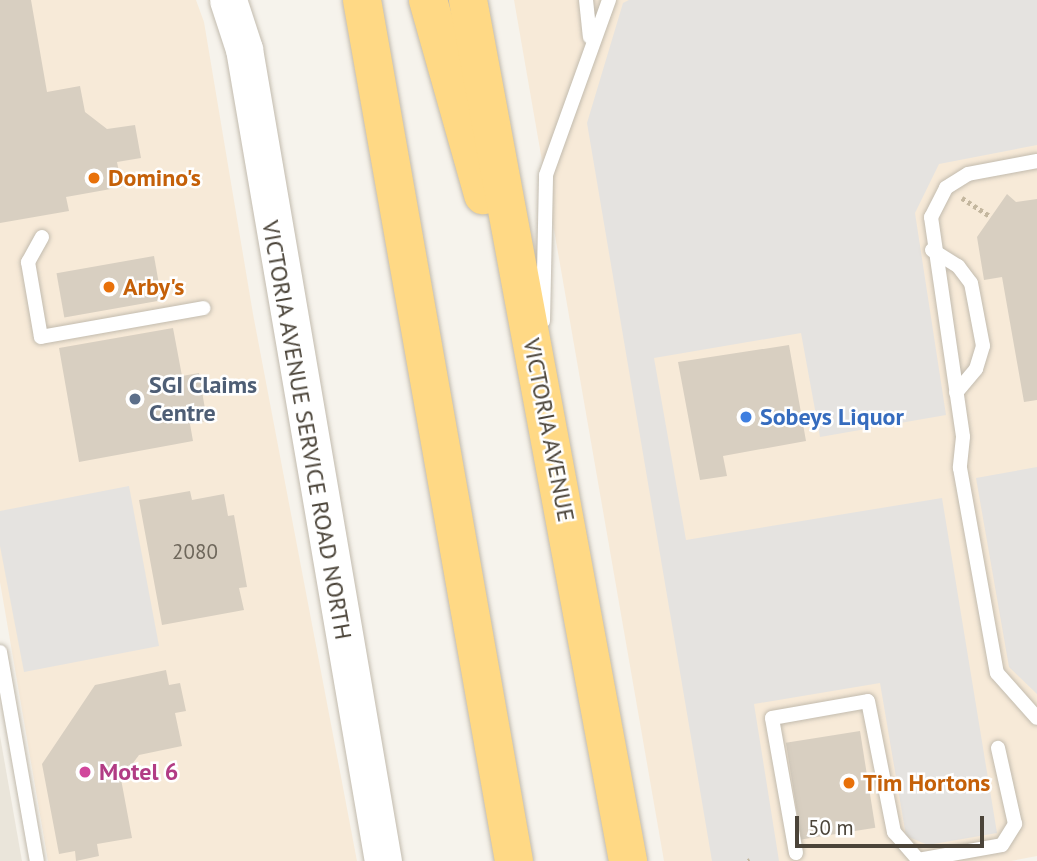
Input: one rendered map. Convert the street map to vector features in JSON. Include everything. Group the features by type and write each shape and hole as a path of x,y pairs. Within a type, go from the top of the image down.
{"highway":[{"path":"362,0 514,861"},
{"path":"428,0 542,395"},
{"name":"VICTORIA AVENUE","path":"468,0 628,861"}],"street":[{"name":"VICTORIA AVENUE SERVICE ROAD NORTH","path":"228,0 244,49 383,861"}],"lane":[{"path":"586,0 590,46"},
{"path":"542,395 546,175 590,46 609,0"},
{"path":"1037,161 968,174 946,188 930,217 932,250 963,437 960,468 997,673 1037,718"},
{"path":"42,237 28,262 41,337 203,308"},
{"path":"932,250 958,266 971,283 983,346 976,369 956,393"},
{"path":"0,652 37,861"},
{"path":"796,853 772,718 868,701 894,832 918,860 1002,845 1015,824 998,748"}],"path":[{"path":"946,188 990,216"}],"shaded area":[{"path":"0,0 196,0 204,22 253,314 357,861 48,861 0,582"},
{"path":"514,0 1037,0 1037,856 1011,861 664,861"},
{"path":"629,0 1037,0 1037,145 939,164 915,213 946,415 820,437 801,333 654,358 686,540 942,498 997,833 928,845 906,836 880,683 754,704 779,861 712,861 587,123 623,3"},
{"path":"1037,467 1037,694 1009,667 976,478"},
{"path":"129,486 159,646 24,672 0,546 0,511"},
{"path":"0,736 22,861 0,861"}],"building":[{"path":"0,0 31,0 47,92 80,86 85,112 107,129 135,125 141,158 117,162 122,187 66,197 69,211 0,223"},
{"path":"1007,194 1016,202 1037,199 1037,400 1024,402 1002,277 984,280 977,237"},
{"name":"Arby's","path":"154,256 162,300 64,318 57,273"},
{"name":"SGI Claims Centre","path":"173,328 182,376 199,373 207,421 190,424 193,441 79,462 59,348"},
{"name":"Sobeys Liquor","path":"789,345 806,441 723,456 727,476 700,480 678,362"},
{"path":"190,491 192,500 224,494 228,516 234,515 247,587 239,588 244,610 162,625 139,500"},
{"name":"Motel 6","path":"166,670 169,685 180,683 186,711 175,713 182,746 139,755 121,779 132,838 97,844 99,856 76,861 75,851 59,854 42,764 95,685"},
{"path":"860,731 875,828 801,840 786,743"}],"place":[{"name":"Domino's","path":"94,178"},
{"name":"Arby's","path":"109,287"},
{"name":"SGI Claims Centre","path":"135,399"},
{"name":"Sobeys Liquor","path":"746,417"},
{"name":"Motel 6","path":"85,772"},
{"name":"Tim Hortons","path":"849,783"}]}
